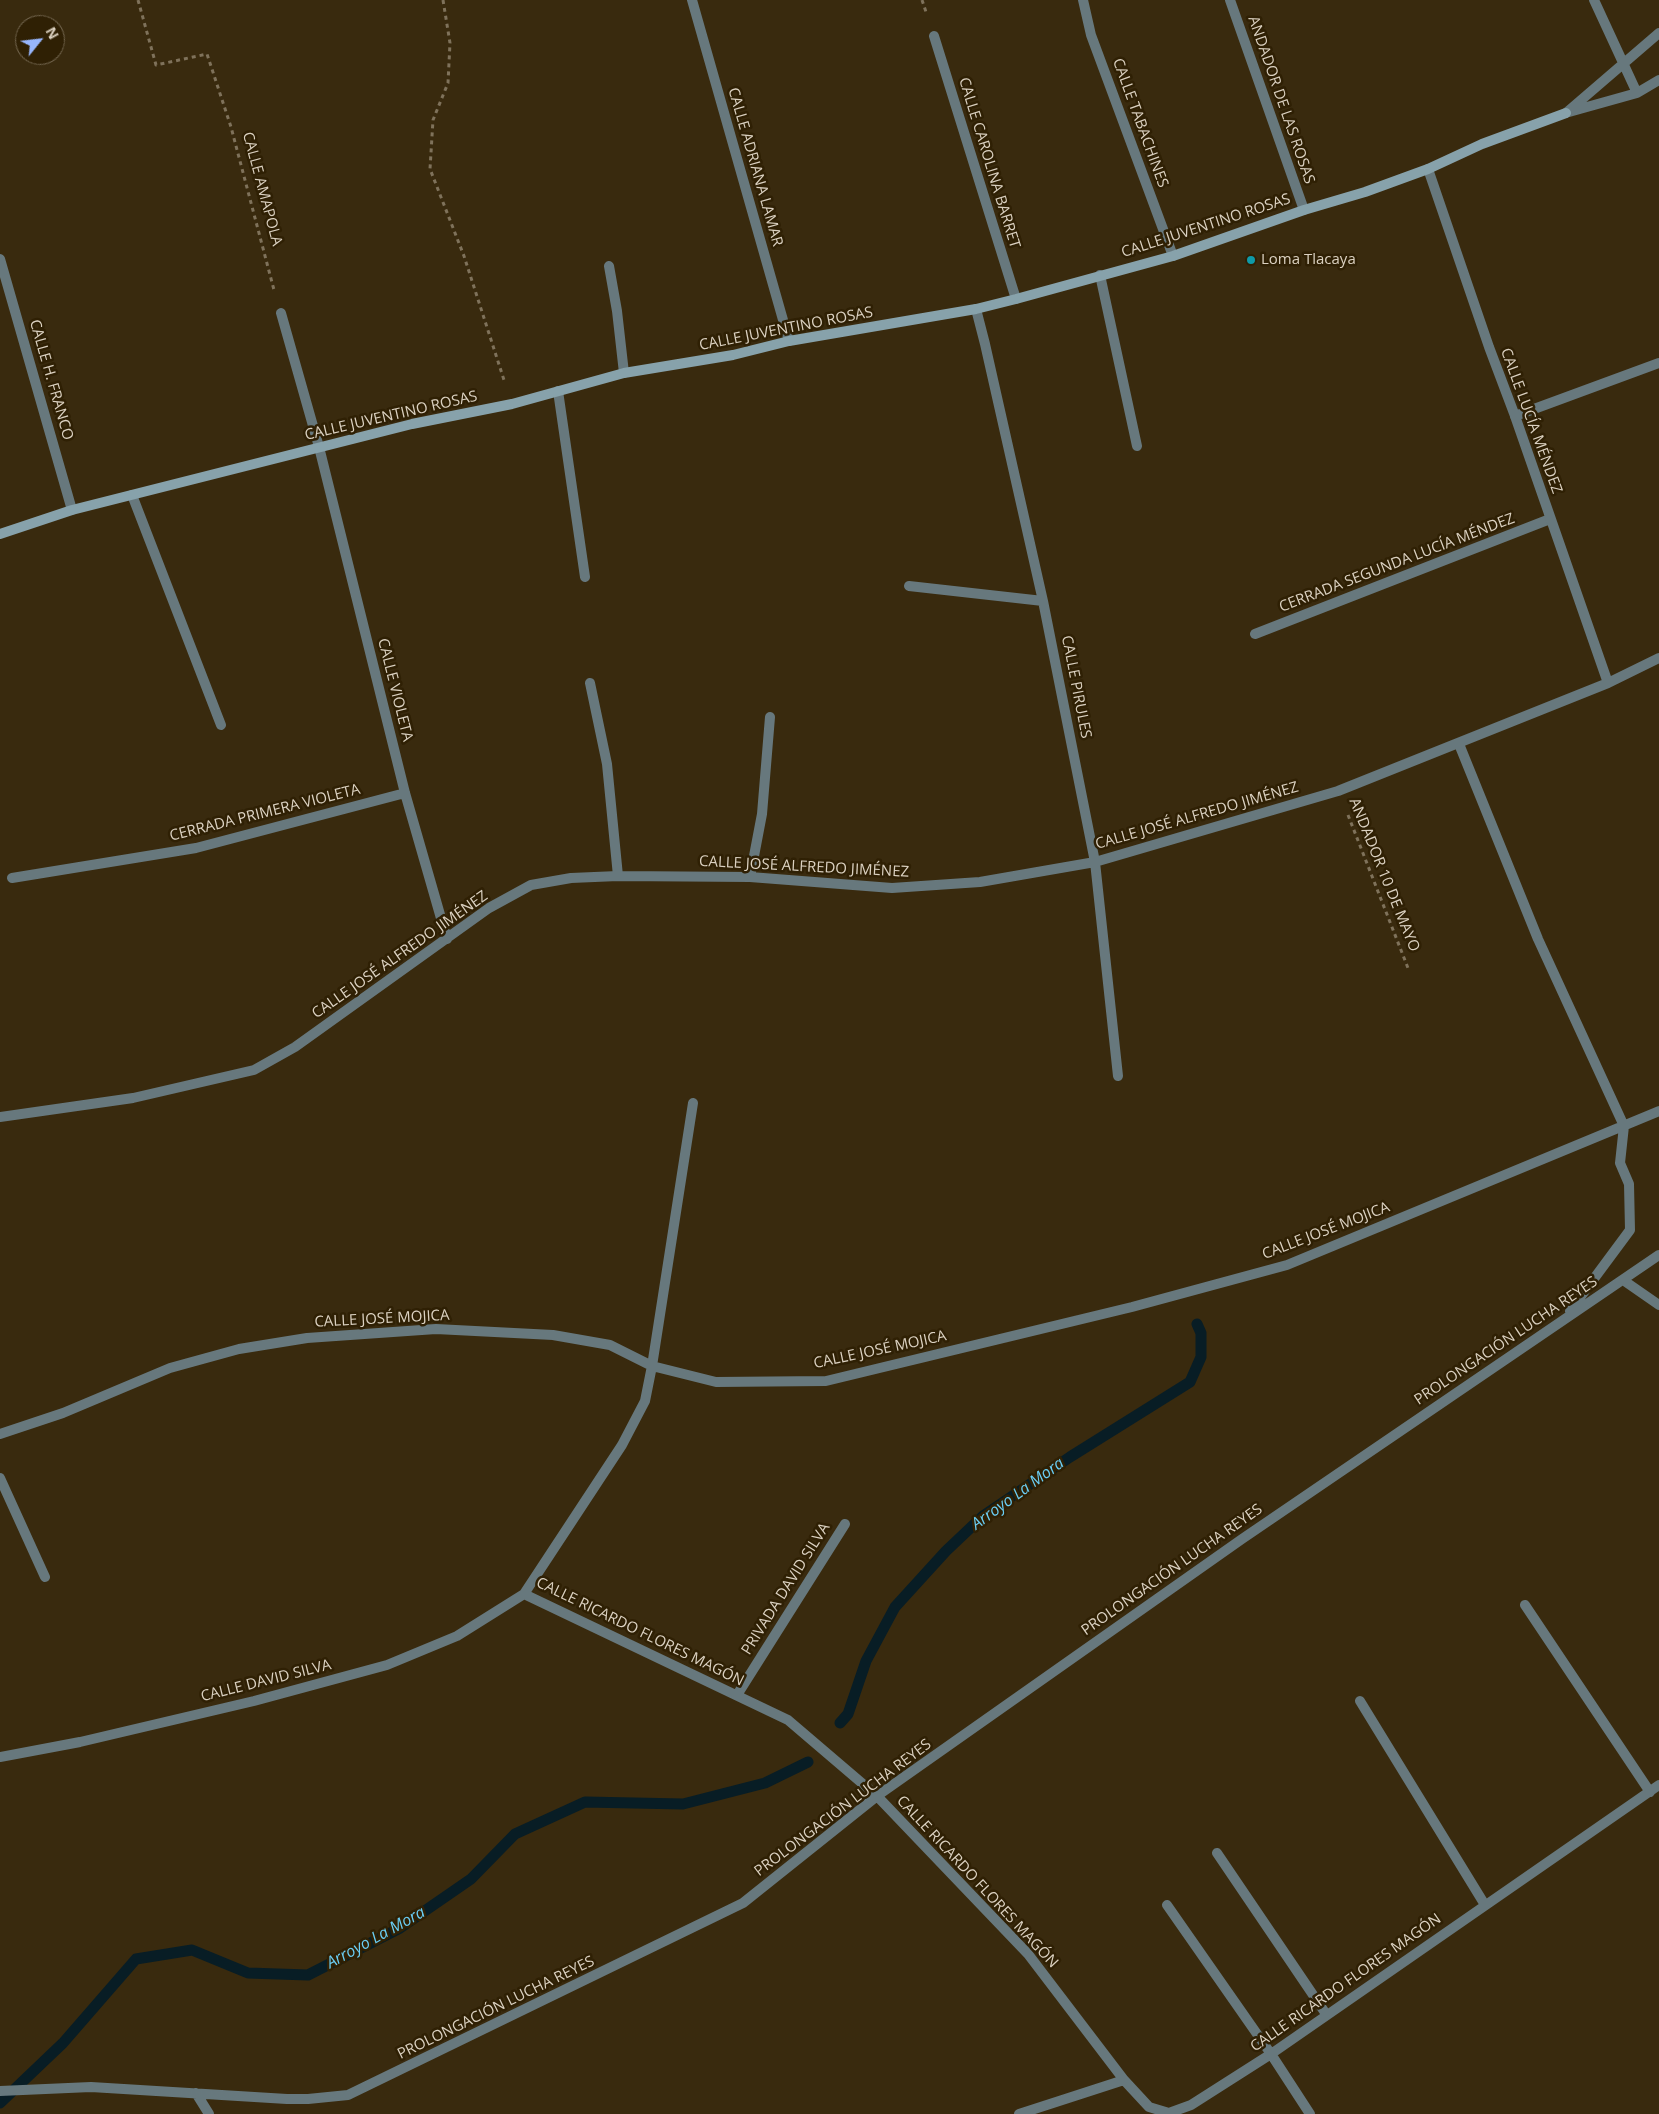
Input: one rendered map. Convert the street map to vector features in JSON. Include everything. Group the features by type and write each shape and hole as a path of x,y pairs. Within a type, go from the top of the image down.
{"street":[{"name":"CALLE ADRIANA LAMAR","path":"692,0 789,342"},
{"name":"CALLE TABACHINES","path":"1083,0 1091,35 1173,256"},
{"name":"ANDADOR DE LAS ROSAS","path":"1230,0 1304,210"},
{"path":"1594,0 1637,93"},
{"name":"CALLE JUVENTINO ROSAS","path":"1566,113 1659,33"},
{"name":"CALLE CAROLINA BARRET","path":"934,36 1016,299"},
{"name":"CALLE JUVENTINO ROSAS","path":"0,534 72,510 412,424 512,404 624,373 733,355 789,342 976,309 1016,299 1173,256 1304,210 1365,192 1428,169 1482,144 1566,113 1637,93 1659,80"},
{"name":"CALLE LUCÍA MÉNDEZ","path":"1428,169 1489,348 1515,416 1608,683"},
{"name":"CALLE H. FRANCO","path":"0,259 72,510"},
{"path":"609,266 617,311 624,373"},
{"path":"1100,275 1137,446"},
{"name":"CALLE PIRULES","path":"976,309 1043,601 1095,862 1118,1076"},
{"path":"281,313 319,447"},
{"path":"1515,416 1659,363"},
{"path":"558,392 584,577"},
{"name":"CALLE VIOLETA","path":"319,447 405,793 447,939"},
{"path":"132,495 221,725"},
{"name":"CERRADA SEGUNDA LUCÍA MÉNDEZ","path":"1255,634 1550,519"},
{"path":"910,586 1043,601"},
{"name":"CALLE JOSÉ ALFREDO JIMÉNEZ","path":"0,1117 133,1098 254,1070 295,1047 489,908 531,885 571,878 618,876 750,877 892,888 980,882 1095,862 1338,791 1608,683 1659,658"},
{"path":"590,683 607,764 618,876"},
{"path":"750,877 762,814 770,717"},
{"path":"1459,744 1538,939 1624,1126 1620,1163 1629,1184 1630,1230 1609,1256 1566,1317"},
{"name":"CERRADA PRIMERA VIOLETA","path":"12,878 196,848 405,793"},
{"name":"CALLE RICARDO FLORES MAGÓN","path":"693,1104 645,1401 622,1445 524,1594 788,1720 877,1796 1028,1954 1124,2080 1149,2107 1170,2114 1191,2105 1271,2054 1326,2014 1659,1785"},
{"name":"CALLE JOSÉ MOJICA","path":"0,1434 63,1413 170,1368 239,1349 307,1338 436,1329 553,1335 610,1345 652,1366 716,1382 826,1381 1132,1307 1287,1265 1659,1111"},
{"name":"PROLONGACIÓN LUCHA REYES","path":"0,2091 91,2087 308,2099 348,2095 743,1903 877,1796 1242,1539 1659,1255"},
{"path":"1623,1280 1659,1305"},
{"path":"0,1478 45,1577"},
{"name":"PRIVADA DAVID SILVA","path":"737,1695 845,1524"},
{"name":"CALLE DAVID SILVA","path":"0,1757 80,1742 254,1700 387,1665 457,1636 524,1594"},
{"path":"1525,1604 1650,1792"},
{"path":"1360,1701 1485,1905"},
{"path":"1217,1852 1326,2014"},
{"path":"1167,1905 1271,2054 1310,2114"},
{"path":"1018,2114 1124,2080"},
{"path":"196,2094 209,2114"}],"path":[{"name":"CALLE AMAPOLA","path":"138,0 156,65 208,54 230,126 260,242 281,313"},
{"path":"443,0 450,43 448,83 433,120 430,169 464,256 512,404"},
{"name":"ANDADOR 10 DE MAYO","path":"1338,791 1408,968"}],"waterway":[{"name":"Arroyo La Mora","path":"840,1723 848,1714 866,1661 895,1607 946,1551 983,1516 1070,1457 1190,1382 1201,1357 1201,1333 1197,1324"},
{"name":"Arroyo La Mora","path":"0,2103 63,2043 136,1959 192,1950 248,1973 308,1975 400,1928 471,1879 515,1834 585,1802 683,1804 765,1783 808,1762"}],"place":[{"name":"Loma Tlacaya","path":"1251,260"}]}
